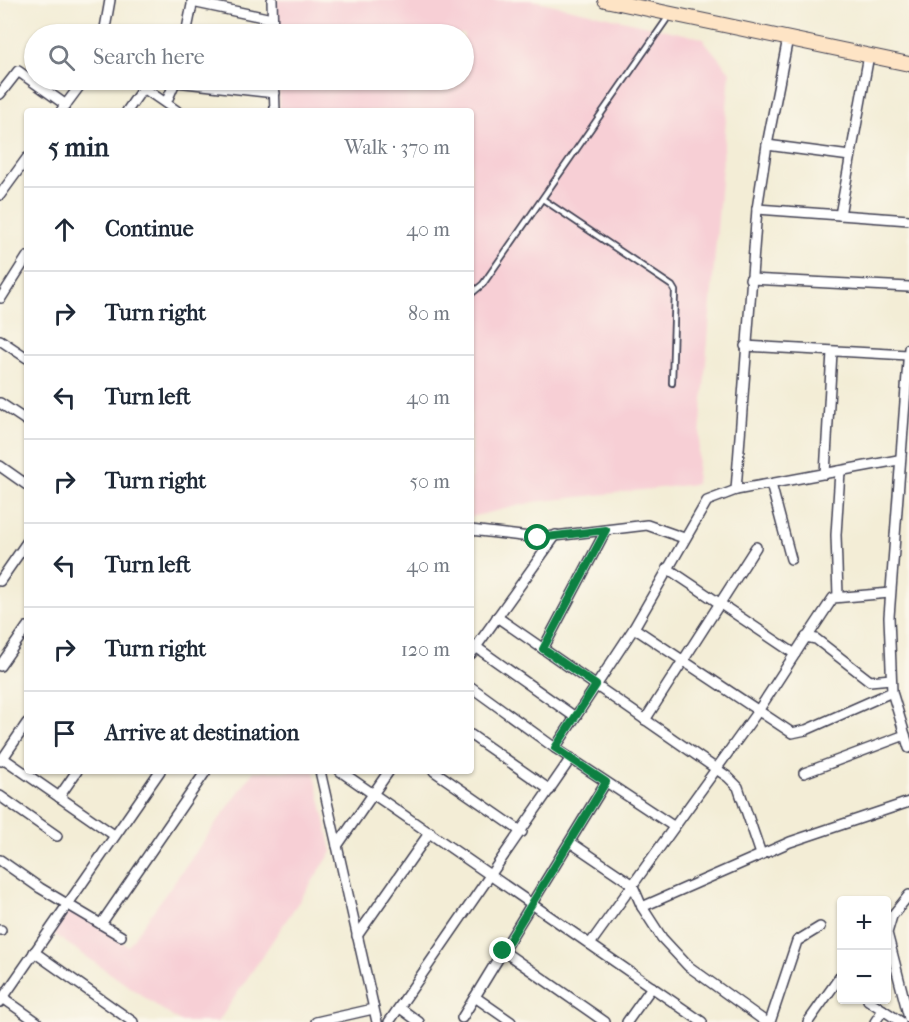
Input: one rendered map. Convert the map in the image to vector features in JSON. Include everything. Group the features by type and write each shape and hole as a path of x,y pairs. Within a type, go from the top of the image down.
{"street":[{"path":"106,24 110,0"},
{"path":"272,0 272,24"},
{"path":"605,0 909,64"},
{"path":"188,24 192,1 272,19"},
{"path":"736,490 757,209 788,38"},
{"path":"840,214 869,55"},
{"path":"0,94 18,71 24,76"},
{"path":"42,90 64,108 77,90"},
{"path":"130,108 142,90"},
{"path":"146,90 173,108"},
{"path":"166,103 172,90"},
{"path":"250,90 274,93 275,108"},
{"path":"767,145 850,156"},
{"path":"0,195 24,162"},
{"path":"757,209 909,220"},
{"path":"1,298 24,262"},
{"path":"17,272 24,277"},
{"path":"750,279 909,287"},
{"path":"0,340 24,356"},
{"path":"745,346 908,355"},
{"path":"909,348 906,412 898,460 890,593 892,692 909,748"},
{"path":"825,474 832,352"},
{"path":"0,403 24,419"},
{"path":"555,748 634,628 707,501 736,490 898,460"},
{"path":"0,480 3,468 24,483"},
{"path":"838,596 836,535 840,471"},
{"path":"771,484 791,559"},
{"path":"474,530 527,538 647,525 684,538"},
{"path":"543,649 606,530"},
{"path":"474,649 556,535"},
{"path":"0,581 24,546"},
{"path":"645,720 756,547"},
{"path":"668,568 795,654"},
{"path":"590,944 758,711 828,602 838,596 890,593"},
{"path":"497,617 716,769 738,787 761,854"},
{"path":"634,628 785,730 800,733 892,692"},
{"path":"0,666 24,631"},
{"path":"808,636 816,639 870,681 891,679"},
{"path":"474,651 575,717"},
{"path":"474,689 555,748 673,826"},
{"path":"24,728 2,761 114,835"},
{"path":"804,773 905,735"},
{"path":"474,737 550,790"},
{"path":"389,1022 572,758"},
{"path":"59,797 74,774"},
{"path":"38,1022 2,1000 158,774"},
{"path":"101,924 204,774"},
{"path":"321,774 377,1022"},
{"path":"344,774 702,1022"},
{"path":"338,846 388,774"},
{"path":"438,774 522,832"},
{"path":"462,1018 606,782"},
{"path":"0,796 57,836"},
{"path":"642,907 761,854 909,802"},
{"path":"357,936 430,832"},
{"path":"570,842 632,884 642,907 662,938 688,966 768,1022 797,941 820,927"},
{"path":"0,860 121,936"},
{"path":"909,895 892,916 887,933 909,1018"},
{"path":"503,951 605,1022"},
{"path":"34,952 130,1021"},
{"path":"808,1022 837,982"},
{"path":"627,1022 652,987"},
{"path":"475,997 512,1022"},
{"path":"875,1004 901,1022"},
{"path":"400,1008 419,1022"},
{"path":"316,1022 373,1009"},
{"path":"875,1022 883,1010"}],"lane":[{"path":"474,292 483,284 544,200 671,14"},
{"path":"544,200 672,286 675,291 672,383"}],"shaded area":[{"path":"276,0 532,0 702,38 730,72 696,484 534,502 474,516 474,108 279,108 278,90 474,90 474,24 277,24"},
{"path":"252,774 315,774 332,852 218,1022 180,1022 51,932 71,906 128,946"}],"route":[{"path":"503,951 606,782 555,748 596,685 543,649 606,530 538,538"}]}
